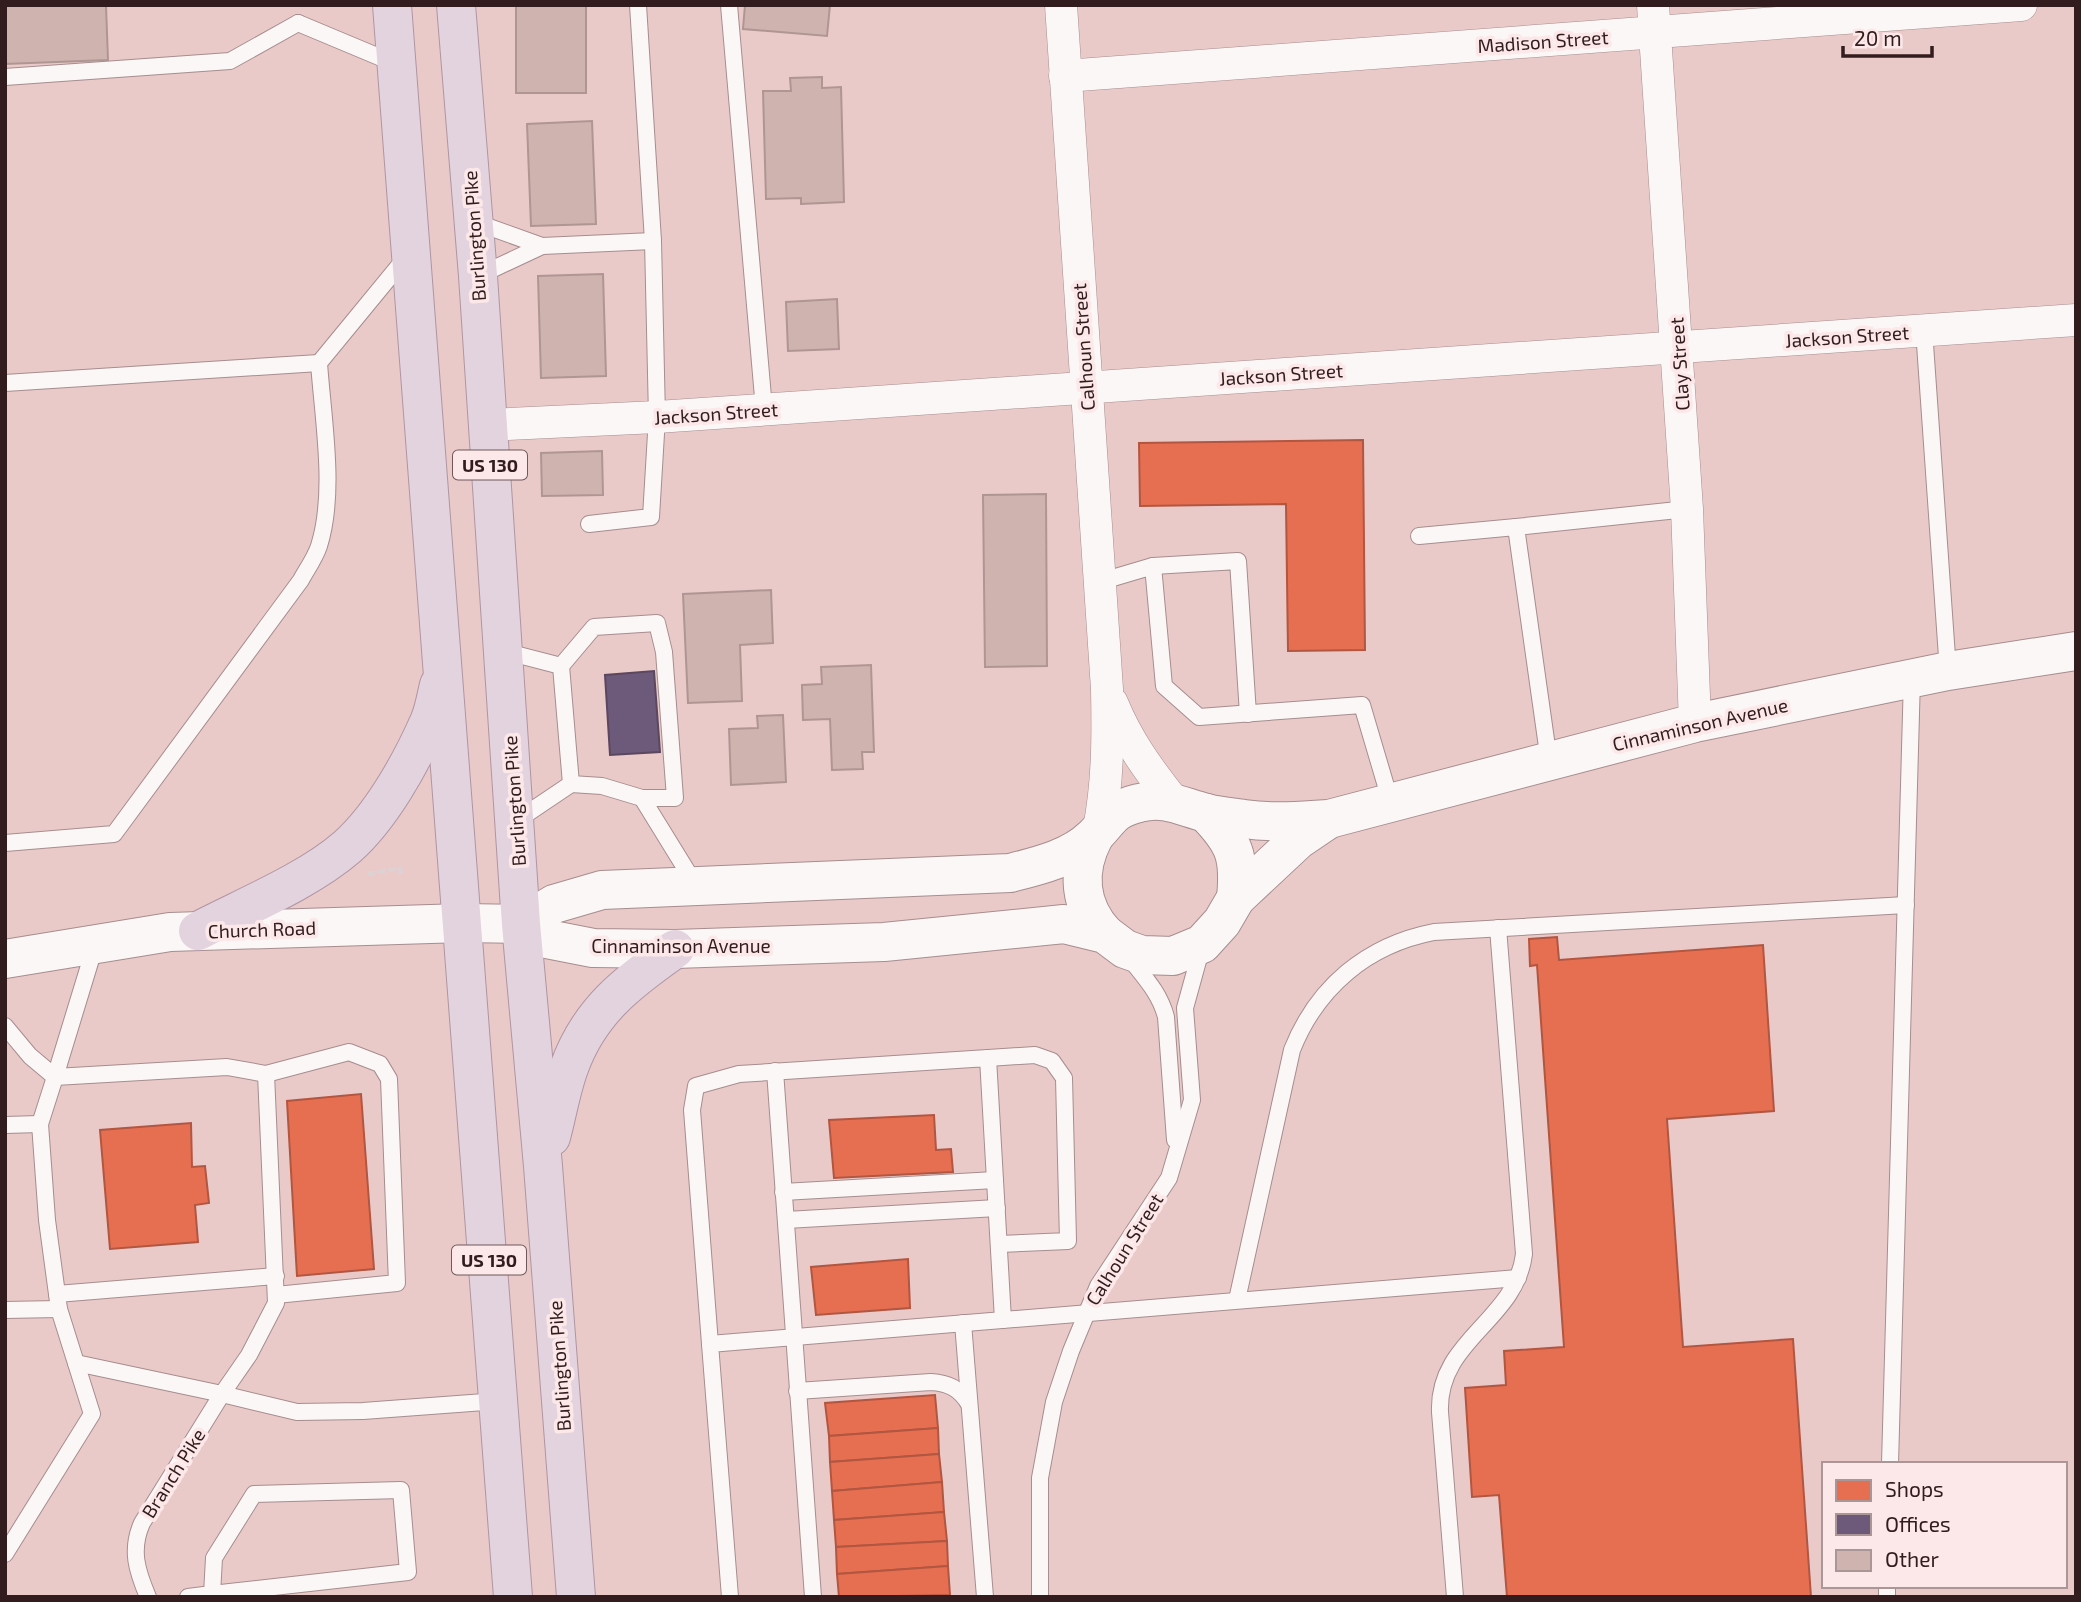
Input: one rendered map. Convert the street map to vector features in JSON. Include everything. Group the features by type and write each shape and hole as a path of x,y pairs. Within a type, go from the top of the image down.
{"highway":[{"name":"US 130","path":"393,5 513,1597"},
{"name":"Burlington Pike","path":"456,5 478,276 521,924 543,1166 576,1597"},
{"path":"198,931 317,869 348,846 397,784 430,720 443,666"},
{"path":"543,1166 568,1069 586,1030 614,996 676,948"}],"main road":[{"name":"Cinnaminson Avenue","path":"1329,819 1298,840 1236,898 1222,922 1202,944 1184,953 1157,957 1142,955 1111,939 1064,925 884,942 593,948 547,939 521,924 554,904 602,890 1010,873 1063,856 1096,833 1113,814 1125,807 1153,800 1247,819 1284,822 1329,819 1695,723 1948,671 2076,652"},
{"name":"Calhoun Street","path":"1190,807 1222,830 1233,850 1238,872 1236,898"},
{"name":"Calhoun Street","path":"1096,833 1084,859 1082,889 1089,912 1111,939"},
{"name":"Church Road","path":"5,959 170,932 463,923 521,924"}],"street":[{"name":"Calhoun Street","path":"1061,5 1107,689 1108,754 1104,803 1096,833"},
{"name":"Madison Street","path":"1065,76 1654,19 2021,5"},
{"name":"Clay Street","path":"1654,19 1678,347 1695,723"},
{"name":"Jackson Street","path":"487,425 657,417 2076,320"},
{"name":"Calhoun Street","path":"1107,689 1129,741 1190,807"}],"lane":[{"path":"297,5 298,23"},
{"path":"589,524 651,517 657,417 653,241 638,5"},
{"path":"729,5 764,409"},
{"path":"298,23 397,65"},
{"path":"5,78 230,61 298,23"},
{"path":"473,221 542,246 653,241"},
{"path":"478,276 542,246"},
{"path":"5,843 114,834 302,580 318,549 328,492 319,363 410,252"},
{"path":"1924,330 1948,671"},
{"path":"5,383 319,363"},
{"path":"1419,536 1687,509"},
{"path":"1516,527 1549,761"},
{"path":"1099,582 1153,566 1238,561 1248,714"},
{"path":"1153,566 1164,686 1199,717 1362,705 1391,803"},
{"path":"516,821 571,784 602,786 642,798 675,798 664,652 657,623 594,626 561,666 571,784"},
{"path":"502,650 561,666"},
{"path":"1890,1462 1912,678"},
{"path":"642,798 696,886"},
{"path":"1237,1300 1292,1050 1316,1003 1340,977 1383,947 1399,940 1434,932 1906,905"},
{"path":"1455,1597 1440,1412 1441,1387 1450,1365 1505,1300 1518,1278 1524,1254 1498,928"},
{"name":"Calhoun Street","path":"1111,939 1145,976 1163,1005 1176,1149"},
{"path":"5,1554 92,1414 58,1301 47,1220 40,1124 96,944"},
{"name":"Calhoun Street","path":"1040,1597 1039,1507 1044,1449 1059,1385 1085,1313 1098,1286 1169,1178 1192,1100 1185,1008 1202,944"},
{"path":"5,1026 30,1056 55,1077 227,1067 266,1074 349,1052 380,1064 389,1079 397,1283 276,1295 266,1074"},
{"path":"730,1597 692,1110 696,1086 739,1074 775,1071 1035,1055 1052,1061 1064,1079 1068,1241 999,1244"},
{"path":"988,1058 1003,1320"},
{"path":"775,1071 792,1337 813,1597"},
{"path":"5,1125 40,1124"},
{"path":"783,1192 995,1180"},
{"path":"786,1220 997,1208"},
{"path":"5,1310 58,1301 275,1276"},
{"path":"710,1345 1518,1278"},
{"name":"Branch Pike","path":"148,1597 136,1562 137,1533 249,1355 276,1303 276,1295"},
{"path":"963,1323 985,1597"},
{"path":"76,1363 297,1412 319,1413 500,1401"},
{"path":"797,1391 931,1382 953,1387 963,1394 969,1404"},
{"path":"188,1597 408,1572 401,1490 254,1494 214,1558 212,1594"}],"path":[{"path":"361,875 400,868 401,877"}],"building: Shops":[{"path":"1363,440 1365,650 1288,651 1286,504 1140,506 1139,443"},
{"path":"1557,937 1559,960 1763,945 1774,1111 1667,1119 1683,1347 1793,1339 1811,1597 1507,1597 1499,1495 1472,1497 1465,1388 1506,1385 1504,1351 1564,1347 1537,965 1530,966 1529,939"},
{"path":"361,1094 374,1269 297,1276 287,1101"},
{"path":"934,1115 936,1150 951,1149 953,1172 834,1178 829,1120"},
{"path":"191,1123 192,1167 205,1166 209,1203 195,1205 198,1242 110,1249 100,1130"},
{"path":"908,1259 910,1308 816,1315 811,1267"},
{"path":"935,1395 938,1428 829,1436 825,1403"},
{"path":"938,1428 939,1454 830,1462 829,1436"},
{"path":"939,1454 942,1482 832,1491 830,1462"},
{"path":"942,1482 944,1512 834,1520 832,1491"},
{"path":"944,1512 947,1541 836,1547 834,1520"},
{"path":"947,1541 948,1566 837,1574 836,1547"},
{"path":"948,1566 950,1595 839,1597 837,1574"}],"building: Offices":[{"path":"654,671 660,752 610,755 605,675"}],"building: Other":[{"path":"5,5 120,5 106,6 108,60 5,64"},
{"path":"516,5 586,5 586,93 516,93"},
{"path":"745,5 830,5 827,36 743,29"},
{"path":"822,77 822,88 841,87 844,202 801,204 801,198 766,199 763,91 791,91 790,78"},
{"path":"592,121 596,224 531,226 527,124"},
{"path":"603,274 606,376 541,378 538,276"},
{"path":"837,299 839,349 788,351 786,302"},
{"path":"602,451 603,495 542,496 541,453"},
{"path":"1046,494 1047,666 985,667 983,495"},
{"path":"771,590 773,643 740,645 742,701 688,703 683,594"},
{"path":"871,665 874,752 862,752 863,769 832,770 830,719 803,720 802,685 822,684 821,667"},
{"path":"783,715 786,782 731,785 729,729 758,728 757,716"}]}
